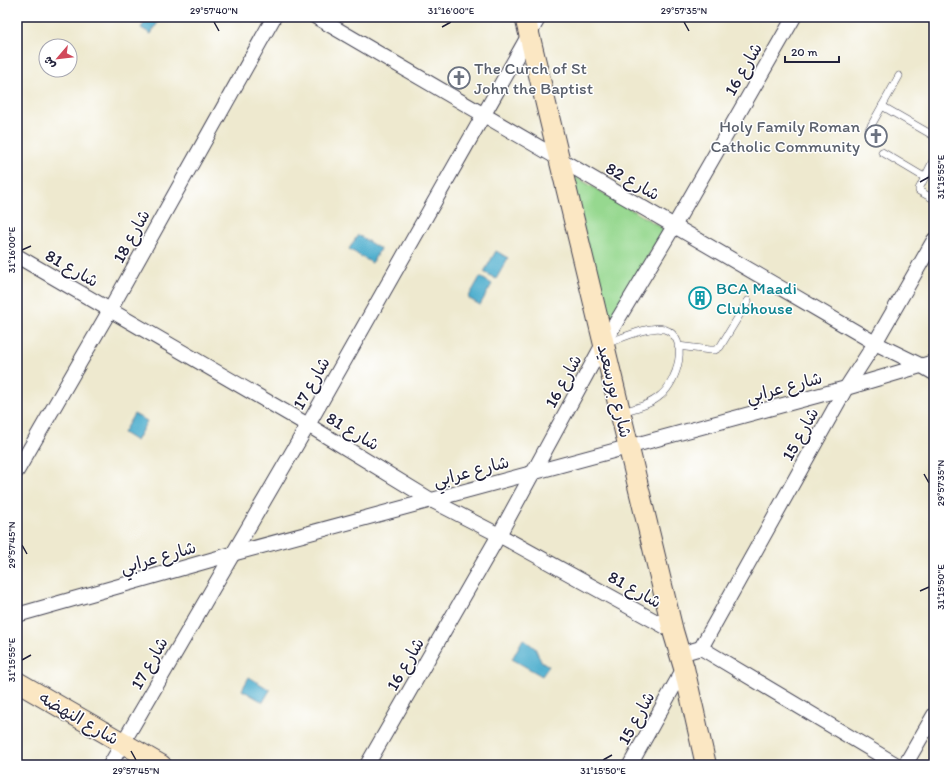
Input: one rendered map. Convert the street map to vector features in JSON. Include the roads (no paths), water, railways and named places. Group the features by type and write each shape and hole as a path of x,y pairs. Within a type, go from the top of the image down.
{"main road":[{"name":"شارع بورسعيد","path":"527,26 706,765"},
{"name":"شارع النهضه","path":"17,682 161,765"}],"street":[{"name":"شارع 18","path":"17,471 110,310 274,17"},
{"name":"شارع 82","path":"316,17 875,344 930,367"},
{"name":"شارع 17","path":"110,765 308,425 483,115 527,26 539,17"},
{"name":"شارع 16","path":"367,765 499,535 603,344 674,226 794,17"},
{"name":"شارع 15","path":"701,648 846,388 875,344 934,240"},
{"name":"شارع 81","path":"17,256 308,425 431,500 499,535 673,630"},
{"name":"شارع عرابي","path":"17,615 232,554 533,474 846,388 930,367"},
{"path":"682,661 701,648 897,765"},
{"name":"شارع 15","path":"630,765 682,661"},
{"path":"905,765 934,715"}],"lane":[{"path":"868,131 899,76"},
{"path":"882,106 934,136"},
{"path":"882,152 924,177"},
{"path":"934,159 919,186 919,191 934,199"},
{"path":"678,346 710,350 715,350 720,347 748,301"},
{"path":"603,344 632,334 654,329 665,330 674,336 678,346 679,359 676,372 671,384 663,394 653,402 620,413"}],"water":[{"path":"148,17 161,17 151,34 141,28"},
{"path":"358,235 380,249 372,263 349,249"},
{"path":"496,251 508,258 496,279 484,272"},
{"path":"480,277 492,284 480,305 468,298"},
{"path":"134,414 147,421 136,441 123,433"},
{"path":"523,639 535,648 541,661 549,666 542,676 512,659"},
{"path":"249,677 270,690 263,702 242,690"}],"place":[{"name":"The Curch of St John the Baptist","path":"459,78"},
{"name":"Holy Family Roman Catholic Community","path":"876,136"},
{"name":"BCA Maadi Clubhouse","path":"700,298"}]}
